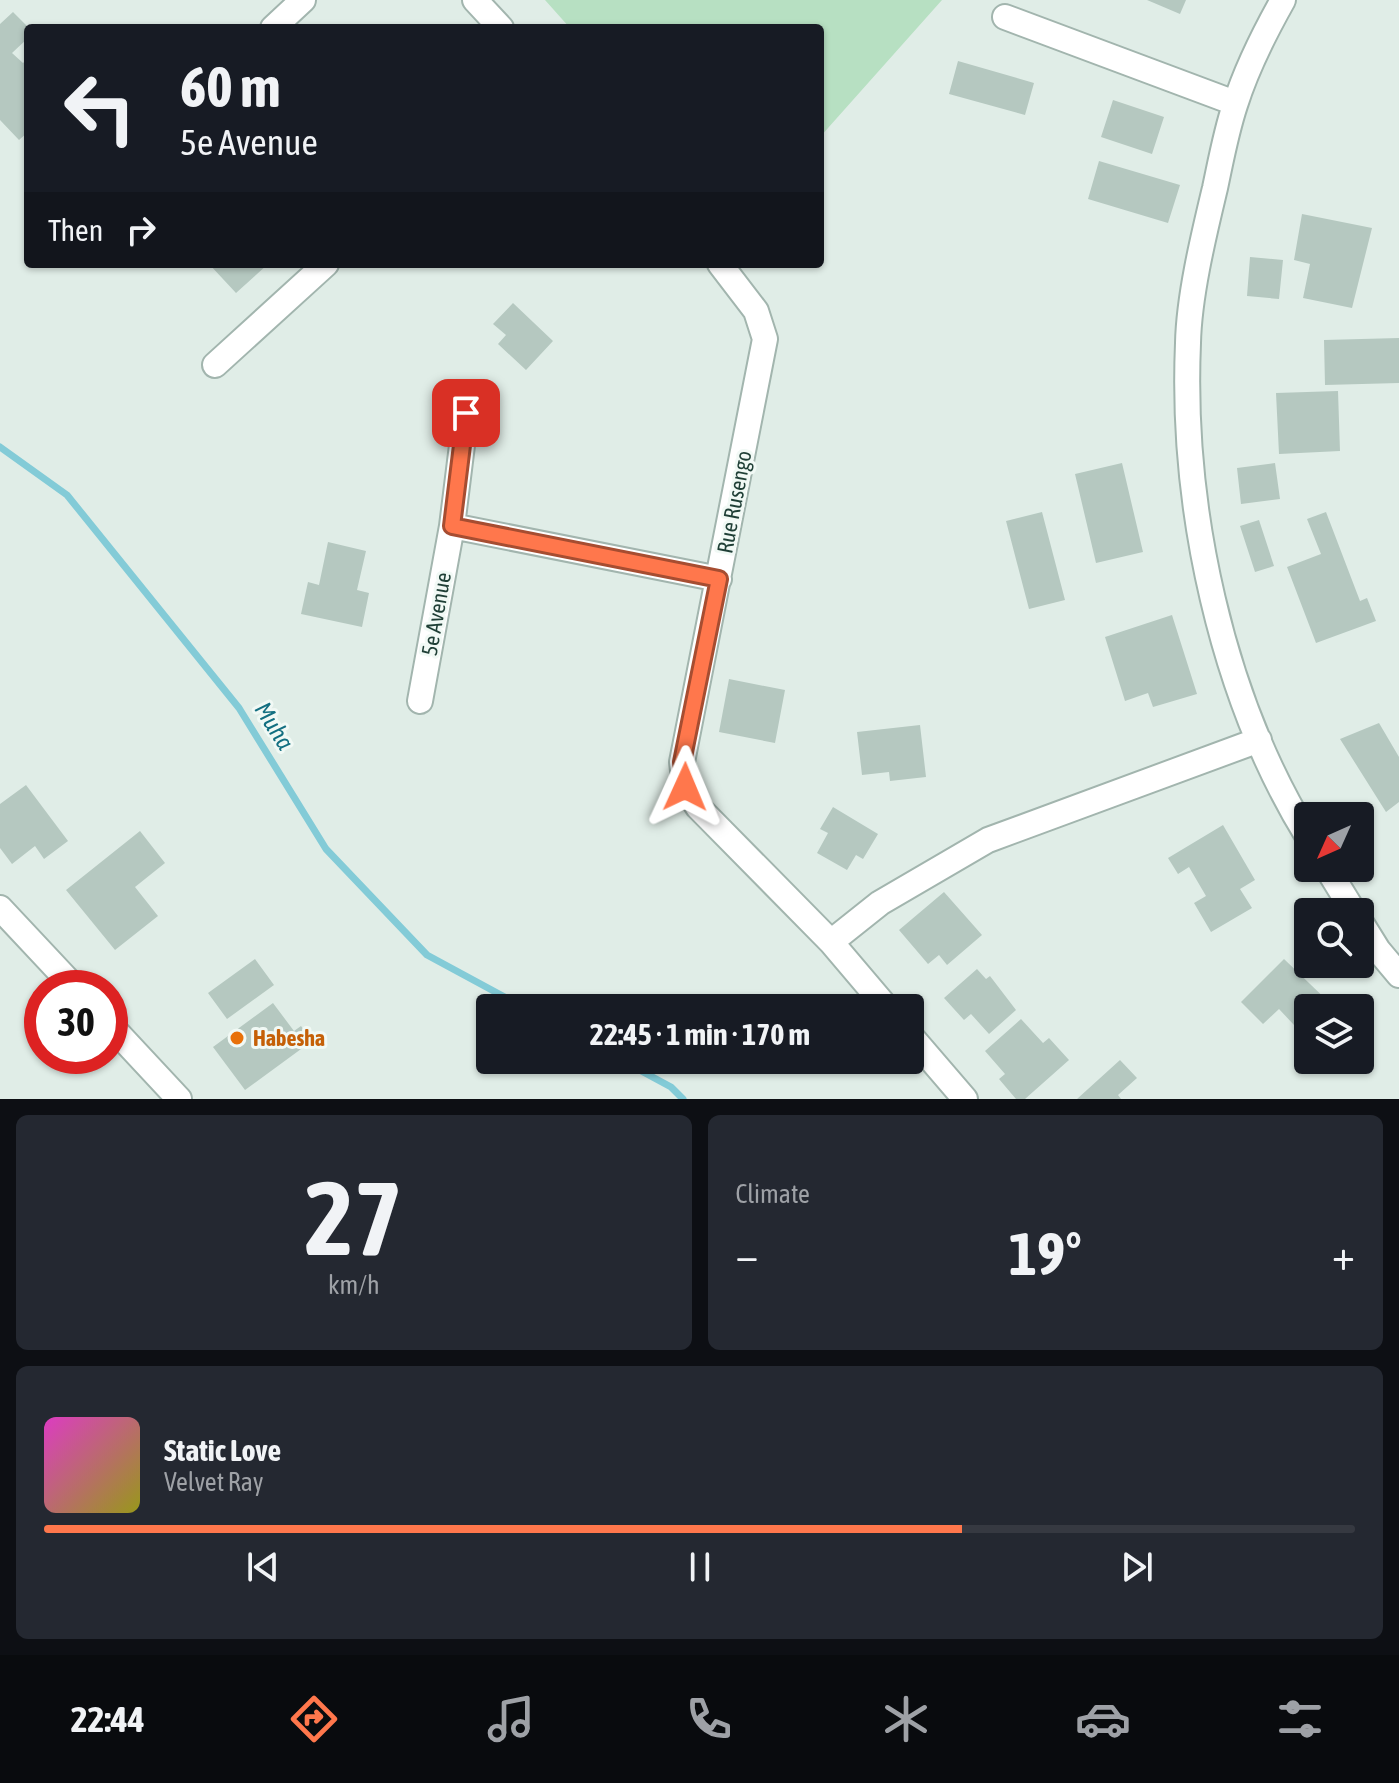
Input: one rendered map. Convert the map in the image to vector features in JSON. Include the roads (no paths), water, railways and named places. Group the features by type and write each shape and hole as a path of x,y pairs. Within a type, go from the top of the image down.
{"street":[{"path":"277,24 303,0"},
{"path":"475,0 497,24"},
{"path":"1283,0 1235,103 1207,223 1188,340 1187,441 1200,543 1223,637 1259,740 1294,809"},
{"path":"1005,17 1235,103"},
{"path":"215,365 322,268"},
{"name":"Rue Rusengo","path":"723,268 756,311 765,339 682,762 685,787 698,807 831,942 875,994"},
{"name":"5e Avenue","path":"420,701 452,526 466,413"},
{"path":"452,526 719,579"},
{"path":"831,942 880,903 988,840 1259,740"},
{"path":"0,908 58,970"},
{"path":"1374,940 1399,975"},
{"path":"128,1044 179,1099"},
{"path":"924,1051 965,1099"}],"waterway":[{"name":"Muha","path":"0,447 67,495 239,708 326,849 427,955 499,994"},
{"name":"Muha","path":"647,1074 671,1087 683,1099"}],"place":[{"name":"Habesha","path":"237,1038"}]}
